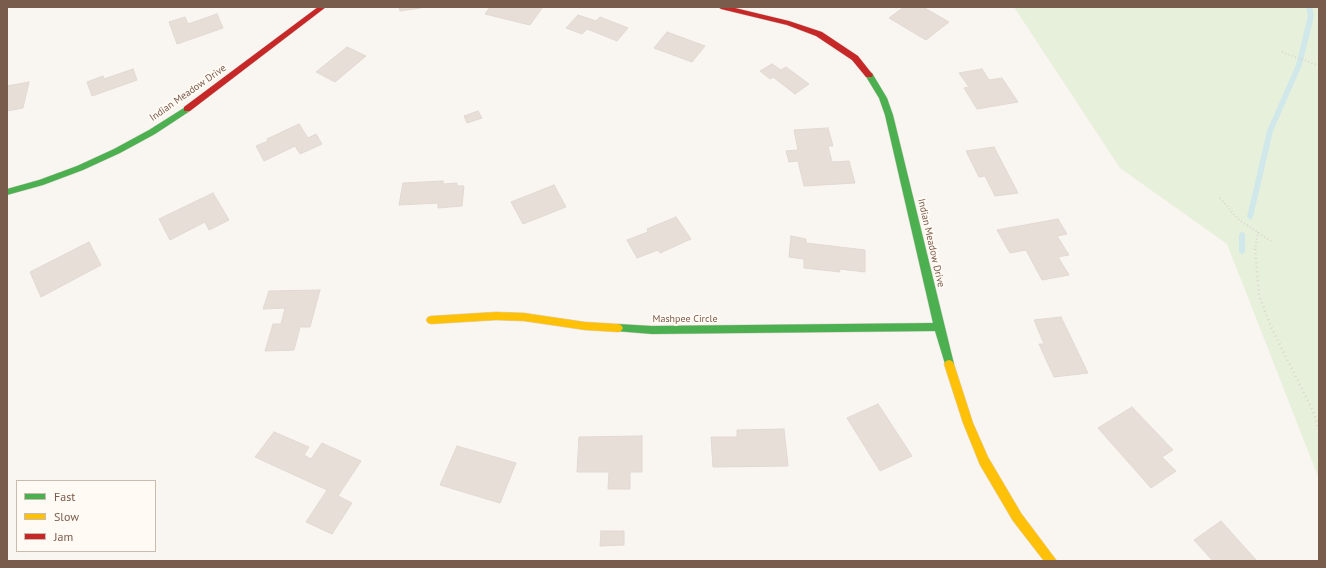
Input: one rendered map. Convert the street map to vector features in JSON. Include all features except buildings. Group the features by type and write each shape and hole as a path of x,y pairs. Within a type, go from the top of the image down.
{"street":[{"name":"Indian Meadow Drive","path":"7,192 40,183 80,168 117,151 152,132 184,112 323,7"},
{"name":"Indian Meadow Drive","path":"721,7 789,23 819,34 855,58 874,81 883,98 889,115 939,327 957,391 984,461 1017,517 1051,561"},
{"name":"Mashpee Circle","path":"431,320 496,316 524,317 585,326 652,330 939,327"}],"path":[{"path":"1282,52 1317,65"},
{"path":"1220,198 1232,213 1271,241"},
{"path":"1258,232 1255,246 1255,260 1259,295 1271,327 1313,411 1319,429"}],"green space":[{"path":"1014,7 1319,7 1319,479 1227,244 1120,168"}],"waterway":[{"path":"1250,217 1270,131 1299,65 1311,16 1309,7"},
{"path":"1242,235 1242,251"}],"traffic: fast":[{"path":"869,75 883,98 889,115 949,364"},
{"path":"7,192 40,183 80,168 117,151 152,132 187,109"},
{"path":"618,328 652,330 939,327"}],"traffic: slow":[{"path":"431,320 496,316 524,317 585,326 618,328"},
{"path":"949,364 968,423 984,461 1017,517 1051,561"}],"traffic: jam":[{"path":"187,109 323,7"},
{"path":"721,7 789,23 819,34 855,58 869,75"}]}
